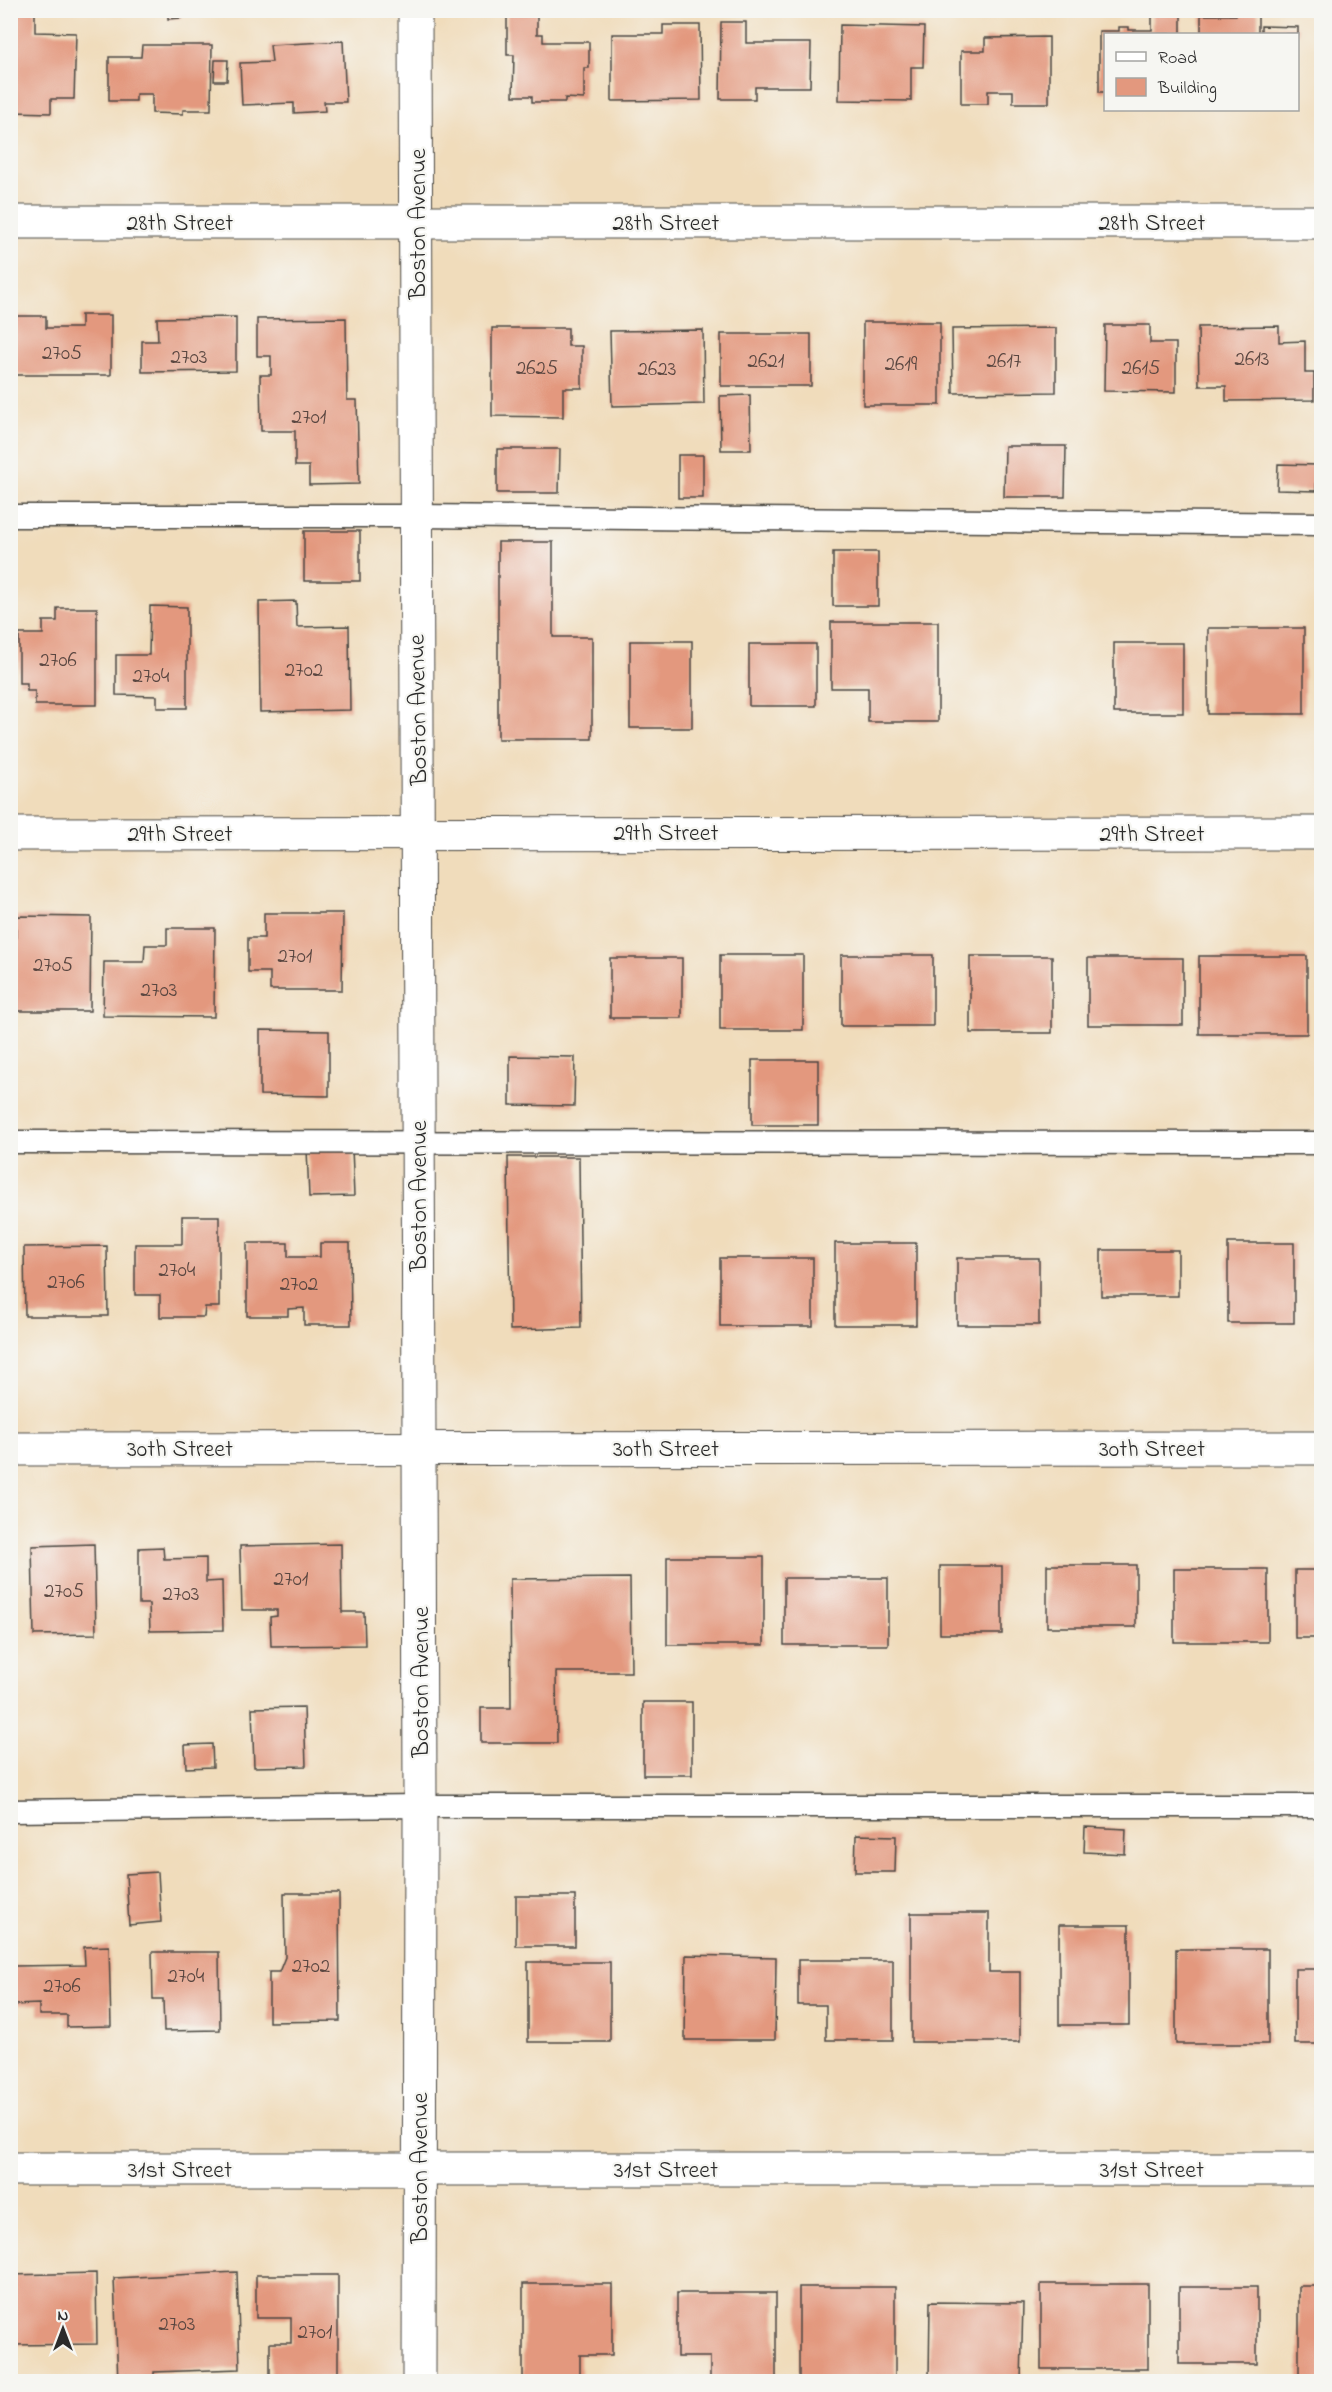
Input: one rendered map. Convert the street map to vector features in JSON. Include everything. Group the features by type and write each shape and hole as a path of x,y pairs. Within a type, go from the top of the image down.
{"street":[{"name":"Boston Avenue","path":"415,10 417,222 415,699 418,832 420,1806 419,2382"},
{"name":"28th Street","path":"10,222 1322,222"},
{"name":"29th Street","path":"10,834 1322,833"},
{"name":"30th Street","path":"10,1449 1322,1448"},
{"name":"31st Street","path":"10,2169 1322,2169"}],"lane":[{"path":"10,516 417,516 1322,524"},
{"path":"10,1142 1322,1143"},
{"path":"10,1811 420,1806 1322,1806"}],"building":[{"path":"10,10 35,10 35,32 76,33 74,99 51,99 51,113 12,112"},
{"path":"168,10 181,10 181,18 168,19"},
{"path":"507,10 537,10 537,34 543,34 543,42 589,42 589,68 584,68 584,99 565,98 565,102 532,102 532,96 513,96 514,55 507,55"},
{"path":"1152,10 1181,10 1181,33 1104,33 1104,92 1099,92 1099,31 1119,31 1119,27 1129,27 1129,30 1152,30"},
{"path":"1236,10 1258,13 1258,33 1201,33 1201,15 1236,15"},
{"path":"721,22 746,22 746,43 811,43 810,87 755,87 755,99 720,99"},
{"path":"663,25 700,25 701,100 612,101 612,34 663,34"},
{"path":"840,25 924,27 923,67 911,67 911,101 839,100"},
{"path":"1261,26 1298,27 1298,33 1261,33"},
{"path":"1049,37 1049,103 1013,103 1013,91 988,91 988,104 961,104 961,51 985,51 985,38"},
{"path":"343,41 346,102 324,102 325,111 294,113 294,103 242,105 240,63 272,62 270,45"},
{"path":"142,45 212,45 211,110 183,110 183,114 152,113 152,94 136,94 136,101 109,101 109,57 141,57"},
{"path":"215,60 228,60 227,81 214,81"},
{"path":"81,315 111,315 111,375 12,375 12,316 46,316 46,328 81,328"},
{"path":"236,317 236,371 142,372 142,341 158,341 157,318"},
{"path":"346,318 347,400 357,400 359,484 309,485 309,466 295,466 295,431 261,431 260,375 271,375 271,356 257,356 257,319"},
{"path":"863,322 940,322 940,405 863,405"},
{"path":"1105,325 1150,325 1150,343 1176,343 1176,392 1104,391"},
{"path":"1279,326 1279,342 1305,341 1305,373 1314,373 1314,400 1226,401 1226,386 1199,386 1198,327"},
{"path":"492,328 568,328 568,346 582,346 582,388 563,388 563,417 492,416"},
{"path":"1056,328 1056,392 953,393 952,329"},
{"path":"703,330 704,404 612,406 610,331"},
{"path":"721,334 811,334 811,386 721,386"},
{"path":"750,395 751,450 721,450 720,396"},
{"path":"1005,446 1066,446 1065,497 1004,497"},
{"path":"497,449 560,449 559,493 497,493"},
{"path":"678,455 703,455 703,498 678,498"},
{"path":"1278,464 1317,465 1316,491 1277,490"},
{"path":"304,531 360,531 360,581 304,581"},
{"path":"498,542 553,542 553,637 592,637 592,739 498,739"},
{"path":"833,552 878,552 878,606 833,606"},
{"path":"296,601 297,627 349,626 350,710 260,712 259,602"},
{"path":"150,606 187,607 187,708 157,708 157,696 116,695 116,655 149,655"},
{"path":"57,608 97,608 97,705 35,705 35,691 27,691 27,683 19,683 19,634 43,634 43,621 57,621"},
{"path":"831,622 938,622 938,722 868,722 868,688 831,688"},
{"path":"1208,628 1304,628 1304,714 1208,714"},
{"path":"630,641 692,641 692,728 630,728"},
{"path":"1114,643 1183,643 1183,713 1114,713"},
{"path":"749,644 816,644 816,706 749,706"},
{"path":"264,913 343,913 342,990 270,990 270,972 248,972 248,938 264,938"},
{"path":"16,916 91,917 90,1011 15,1011"},
{"path":"167,928 215,928 214,1017 103,1016 104,962 144,962 145,945 167,945"},
{"path":"720,955 803,955 803,1030 720,1030"},
{"path":"841,955 933,955 933,1026 841,1026"},
{"path":"970,956 1052,956 1052,1033 970,1033"},
{"path":"1199,956 1307,956 1307,1034 1199,1034"},
{"path":"610,958 682,958 682,1018 610,1018"},
{"path":"1088,958 1183,958 1183,1025 1088,1025"},
{"path":"260,1030 329,1031 329,1096 260,1095"},
{"path":"510,1056 575,1057 574,1106 510,1105"},
{"path":"752,1060 818,1060 818,1125 752,1125"},
{"path":"352,1148 354,1196 309,1197 307,1149"},
{"path":"508,1157 579,1157 581,1328 510,1330"},
{"path":"182,1216 219,1216 219,1307 205,1307 204,1317 160,1317 160,1295 135,1295 135,1244 182,1244"},
{"path":"247,1243 288,1243 288,1257 320,1257 320,1243 350,1243 351,1325 304,1325 304,1308 288,1309 288,1316 247,1316"},
{"path":"835,1243 916,1243 916,1325 835,1325"},
{"path":"1228,1243 1294,1243 1294,1323 1228,1323"},
{"path":"107,1246 108,1316 25,1316 24,1247"},
{"path":"1101,1250 1178,1250 1178,1296 1101,1296"},
{"path":"720,1258 813,1258 813,1326 720,1326"},
{"path":"957,1258 1039,1258 1039,1325 957,1325"},
{"path":"94,1544 96,1634 34,1635 32,1546"},
{"path":"341,1544 342,1612 364,1612 365,1645 271,1646 270,1617 277,1616 277,1610 242,1610 240,1546"},
{"path":"163,1547 164,1559 206,1558 206,1582 222,1581 223,1630 150,1631 149,1604 139,1604 139,1548"},
{"path":"667,1557 764,1557 764,1645 667,1645"},
{"path":"1047,1565 1136,1565 1136,1627 1047,1627"},
{"path":"940,1566 1002,1566 1002,1634 940,1634"},
{"path":"1174,1569 1268,1569 1268,1642 1174,1642"},
{"path":"1295,1570 1322,1570 1322,1638 1295,1638"},
{"path":"630,1578 631,1672 556,1672 557,1743 481,1743 481,1708 511,1708 510,1579"},
{"path":"784,1578 888,1578 888,1645 784,1645"},
{"path":"643,1702 692,1702 692,1775 643,1775"},
{"path":"304,1707 306,1766 254,1767 252,1708"},
{"path":"212,1744 213,1767 186,1768 185,1745"},
{"path":"1085,1827 1126,1829 1125,1854 1084,1852"},
{"path":"856,1835 896,1836 895,1872 855,1872"},
{"path":"158,1872 161,1922 129,1925 126,1874"},
{"path":"284,1893 339,1893 340,2021 269,2022 269,1972 279,1972 285,1957"},
{"path":"516,1896 575,1896 575,1946 516,1946"},
{"path":"911,1913 989,1913 989,1972 1020,1972 1020,2042 911,2042"},
{"path":"1059,1925 1129,1925 1129,2025 1059,2025"},
{"path":"109,1946 111,2026 67,2027 67,2015 39,2015 39,2004 14,2005 13,1966 85,1965 84,1947"},
{"path":"1176,1949 1268,1949 1268,2044 1176,2044"},
{"path":"152,1952 219,1952 220,2030 164,2031 163,1999 153,1999"},
{"path":"686,1955 776,1957 775,2040 685,2040"},
{"path":"798,1960 893,1960 893,2040 826,2040 826,2005 798,2005"},
{"path":"528,1962 610,1962 610,2042 528,2042"},
{"path":"1295,1969 1322,1969 1322,2044 1295,2044"},
{"path":"237,2272 240,2369 154,2372 154,2382 118,2382 114,2278"},
{"path":"96,2273 97,2344 10,2345 10,2275"},
{"path":"256,2275 338,2275 338,2378 270,2378 270,2343 291,2343 291,2318 256,2318"},
{"path":"523,2284 612,2284 612,2355 580,2355 580,2382 523,2382"},
{"path":"1041,2284 1148,2284 1148,2369 1041,2369"},
{"path":"1299,2286 1322,2286 1322,2382 1299,2382"},
{"path":"799,2287 895,2287 895,2382 799,2382"},
{"path":"1179,2287 1257,2287 1257,2364 1179,2364"},
{"path":"677,2293 776,2293 776,2382 710,2382 710,2357 677,2357"},
{"path":"930,2302 1023,2303 1021,2382 929,2380"}]}
